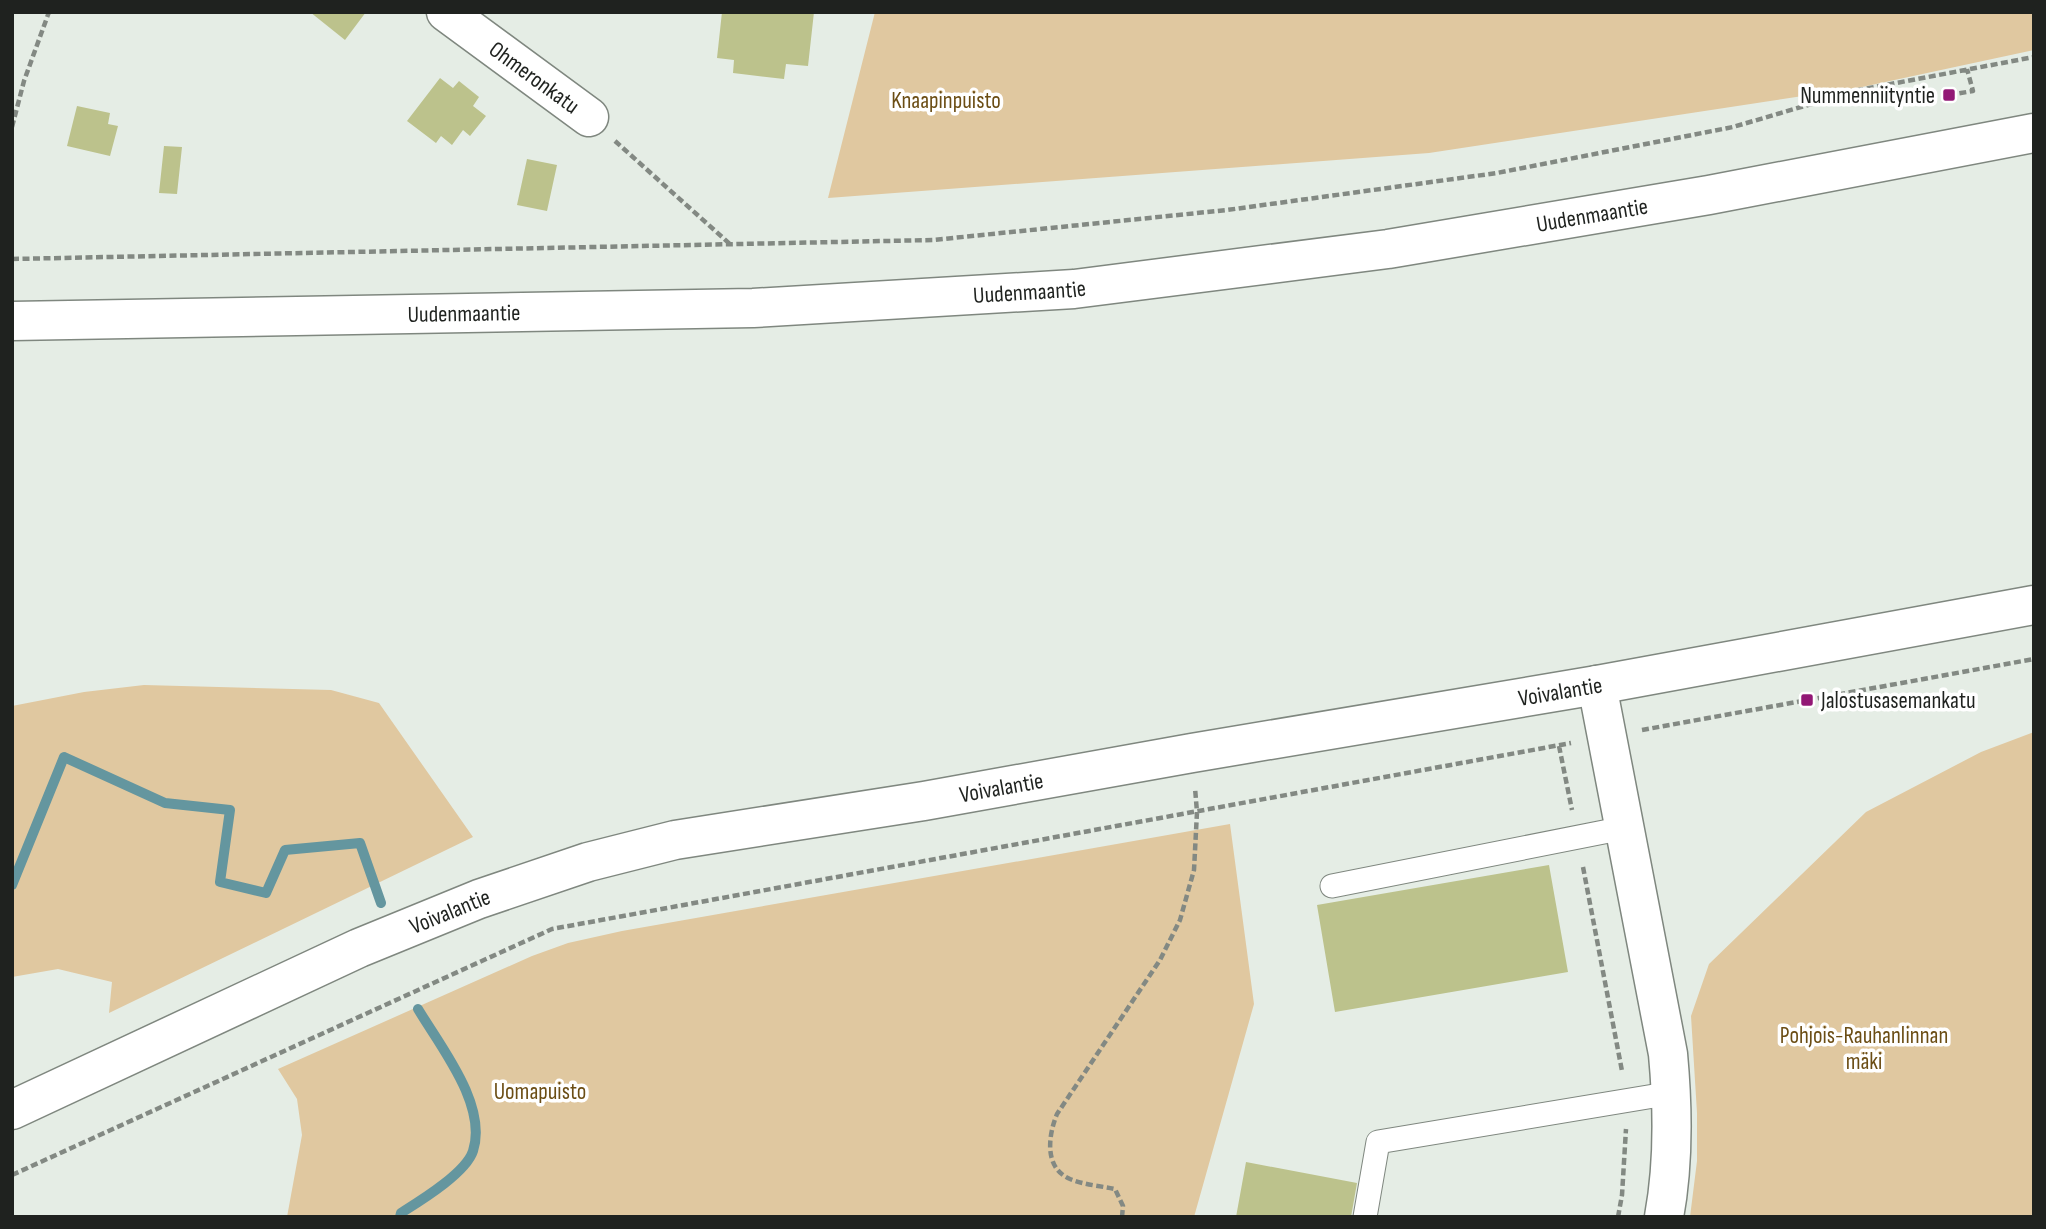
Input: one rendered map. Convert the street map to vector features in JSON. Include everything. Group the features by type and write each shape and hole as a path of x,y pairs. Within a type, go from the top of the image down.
{"street":[{"name":"Ohmeronkatu","path":"446,12 589,117"},
{"name":"Uudenmaantie","path":"12,321 753,308 1074,289 1388,249 1709,195 2034,133"},
{"name":"Voivalantie","path":"12,1110 359,947 479,899 588,862 675,840 924,801 1597,685 2034,605"},
{"path":"1597,685 1668,1054 1672,1093 1670,1168 1664,1217"}],"lane":[{"path":"1332,886 1624,828"},
{"path":"1365,1217 1378,1142 1672,1093"}],"path":[{"path":"12,127 24,81 49,12"},
{"path":"12,259 933,240 1227,210 1470,176 1733,127 1859,90 2034,57"},
{"path":"1949,95 1973,91 1968,69"},
{"path":"589,117 731,244"},
{"path":"12,1175 552,929 2034,659"},
{"path":"1559,746 1626,1100 1625,1158 1618,1217"},
{"path":"1122,1217 1123,1206 1115,1189 1070,1179 1056,1169 1050,1152 1049,1132 1057,1114 1160,960 1180,920 1194,870 1197,811 1192,753"}],"green space":[{"name":"Knaapinpuisto","path":"875,12 2034,12 2034,50 1862,87 1429,153 828,198"},
{"path":"144,685 331,690 379,703 473,837 109,1013 112,982 58,969 12,977 12,706 84,692"},
{"name":"Pohjois-Rauhanlinnan mäki","path":"2034,732 2034,1217 1690,1217 1697,1161 1691,1016 1709,964 1866,812 1981,752"},
{"name":"Uomapuisto","path":"1230,824 1254,1004 1194,1217 287,1217 302,1135 297,1099 278,1069 532,956 568,943 622,931"}],"building":[{"path":"310,12 366,12 345,40"},
{"path":"722,12 814,12 808,66 786,64 784,79 733,73 734,60 717,58"},
{"path":"440,78 453,88 459,81 479,97 473,106 486,116 470,136 463,130 452,145 441,136 436,143 407,121"},
{"path":"77,106 110,113 108,124 118,126 110,156 67,146"},
{"path":"164,146 182,147 177,194 159,193"},
{"path":"527,159 557,165 547,211 517,205"},
{"path":"1549,865 1568,972 1335,1012 1317,905"},
{"path":"1246,1162 1357,1183 1351,1217 1236,1217"}],"waterway":[{"path":"12,885 64,757 165,803 230,810 220,882 266,893 285,850 360,843 381,903"},
{"path":"400,1217 401,1213 442,1186 461,1168 473,1151 476,1133 468,1096 449,1058 418,1009"}],"place":[{"name":"Nummenniityntie","path":"1949,95"},
{"name":"Jalostusasemankatu","path":"1807,700"}]}
